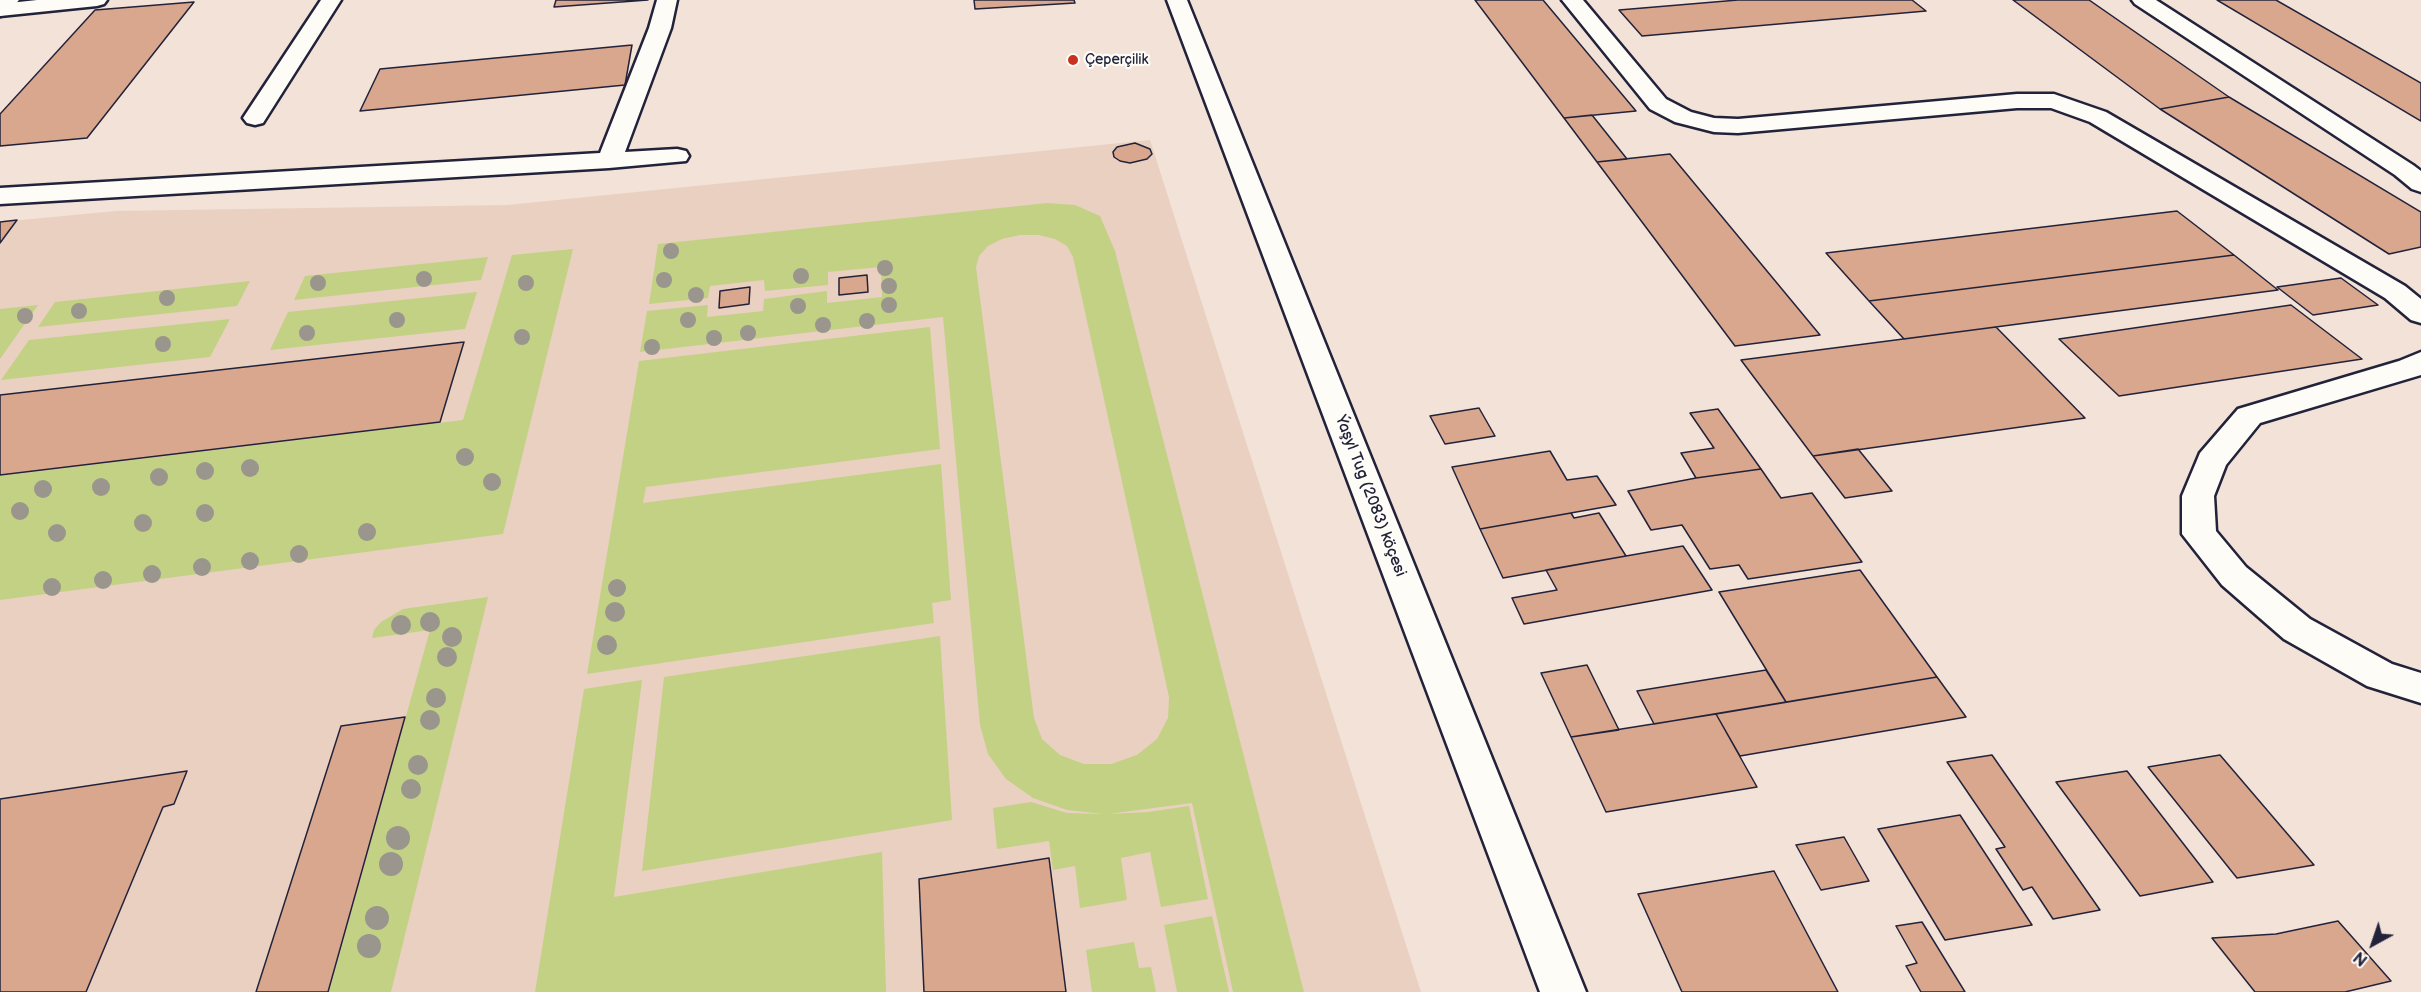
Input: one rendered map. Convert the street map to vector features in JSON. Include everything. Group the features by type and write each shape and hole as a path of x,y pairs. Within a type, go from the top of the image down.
{"street":[{"path":"0,10 9,0"},
{"path":"0,10 97,0"},
{"path":"255,118 331,0"},
{"path":"609,161 660,28 667,0"},
{"name":"Ýaşyl Tug (2083) köçesi","path":"1177,0 1563,992"},
{"path":"1572,0 1658,105 1683,117 1714,125 1738,126 2018,101 2054,101 2098,117 2395,292 2421,314"},
{"path":"2142,0 2415,174"},
{"path":"0,196 677,156"},
{"path":"2421,361 2410,368 2249,416 2211,461 2198,496 2199,534 2234,576 2297,629 2380,675 2421,688"}],"shaded area":[{"path":"1150,140 1421,992 0,992 0,222 116,211 508,205"}],"green space":[{"path":"1047,203 1075,205 1100,216 1115,251 1304,992 1233,992 1192,803 1108,814 1148,812 1189,806 1208,899 1161,907 1150,852 1121,858 1127,900 1080,908 1075,866 1053,870 1049,841 997,849 993,808 1031,802 1067,813 1103,814 1067,810 1033,798 1006,779 988,754 980,725 943,317 640,352 647,311 708,305 707,317 763,311 764,299 827,291 827,303 882,297 881,267 828,272 828,285 765,291 764,280 710,286 708,298 649,304 658,244","holes":["1020,235 1039,235 1055,239 1067,246 1073,257 1169,697 1168,718 1157,739 1137,755 1111,764 1084,764 1060,755 1042,739 1034,718 976,267 979,256 988,246 1002,239"]},
{"path":"573,249 503,534 0,600 0,476 463,420 512,255"},
{"path":"488,257 481,280 294,300 305,276"},
{"path":"250,281 237,306 38,327 55,302"},
{"path":"477,292 465,329 270,350 288,312"},
{"path":"38,305 0,359 0,309"},
{"path":"230,319 210,357 1,380 29,340"},
{"path":"930,327 940,449 646,487 643,503 941,464 951,600 932,603 934,623 587,674 639,361"},
{"path":"488,597 391,992 329,992 430,630 372,638 374,630 381,622 403,609"},
{"path":"940,636 952,820 642,871 664,677"},
{"path":"642,680 614,897 882,852 886,992 535,992 584,689"},
{"path":"1212,916 1229,992 1177,992 1164,925"},
{"path":"1134,942 1139,968 1151,967 1156,992 1092,992 1086,950"}],"building":[{"path":"556,0 648,0 554,7"},
{"path":"974,0 1074,0 1075,3 975,9"},
{"path":"1475,0 1543,0 1636,111 1564,118"},
{"path":"1738,0 1912,0 1926,11 1642,36 1619,10"},
{"path":"2013,0 2089,0 2229,97 2160,109"},
{"path":"2217,0 2276,0 2421,83 2421,121"},
{"path":"194,2 87,138 0,146 0,114 95,10"},
{"path":"632,45 625,85 360,111 380,69"},
{"path":"2229,97 2421,212 2421,247 2389,254 2160,109"},
{"path":"1592,115 1627,159 1597,162 1564,118"},
{"path":"1135,143 1150,149 1152,154 1147,159 1130,163 1114,157 1113,152 1117,147"},
{"path":"1670,154 1820,335 1735,346 1597,162"},
{"path":"2177,211 2234,255 1869,301 1826,253"},
{"path":"17,220 0,243 0,222"},
{"path":"2234,255 2278,290 1904,339 1869,301"},
{"path":"867,275 868,292 839,295 839,278"},
{"path":"2341,278 2378,305 2313,315 2277,287"},
{"path":"750,287 749,304 719,308 720,291"},
{"path":"2291,305 2362,359 2119,396 2059,339"},
{"path":"1996,327 2085,418 1813,456 1741,360"},
{"path":"464,342 440,422 0,475 0,395"},
{"path":"1479,408 1495,436 1445,444 1430,416"},
{"path":"1718,409 1761,469 1696,478 1681,453 1714,448 1690,413"},
{"path":"1858,449 1892,491 1845,498 1813,456"},
{"path":"1550,451 1567,480 1597,476 1616,505 1480,529 1452,467"},
{"path":"1761,469 1781,498 1812,493 1862,562 1748,579 1739,565 1710,569 1682,525 1651,530 1628,491"},
{"path":"1571,513 1574,518 1599,513 1626,556 1503,578 1480,529"},
{"path":"1683,546 1712,590 1524,624 1512,598 1557,590 1546,570"},
{"path":"1860,570 1937,677 1786,702 1719,592"},
{"path":"1587,665 1619,730 1571,737 1541,673"},
{"path":"1766,670 1786,702 1654,724 1637,691"},
{"path":"1937,677 1966,717 1740,756 1716,714"},
{"path":"1716,714 1757,787 1606,812 1571,737"},
{"path":"405,717 328,992 256,992 341,726"},
{"path":"1992,755 2100,910 2053,919 2032,887 2023,890 1996,849 2005,847 1947,762"},
{"path":"2220,755 2314,865 2237,878 2148,767"},
{"path":"187,771 174,804 163,807 86,992 0,992 0,799"},
{"path":"2127,771 2213,882 2140,896 2056,782"},
{"path":"1960,815 2032,925 1945,940 1878,829"},
{"path":"1844,837 1869,881 1821,890 1796,845"},
{"path":"1049,858 1066,992 924,992 919,879"},
{"path":"1774,871 1838,992 1682,992 1638,894"},
{"path":"2338,921 2391,981 2345,992 2255,992 2212,938 2276,934"},
{"path":"1922,922 1965,992 1921,992 1906,966 1917,963 1896,926"}],"place":[{"name":"Çeperçilik","path":"1073,60"}]}
